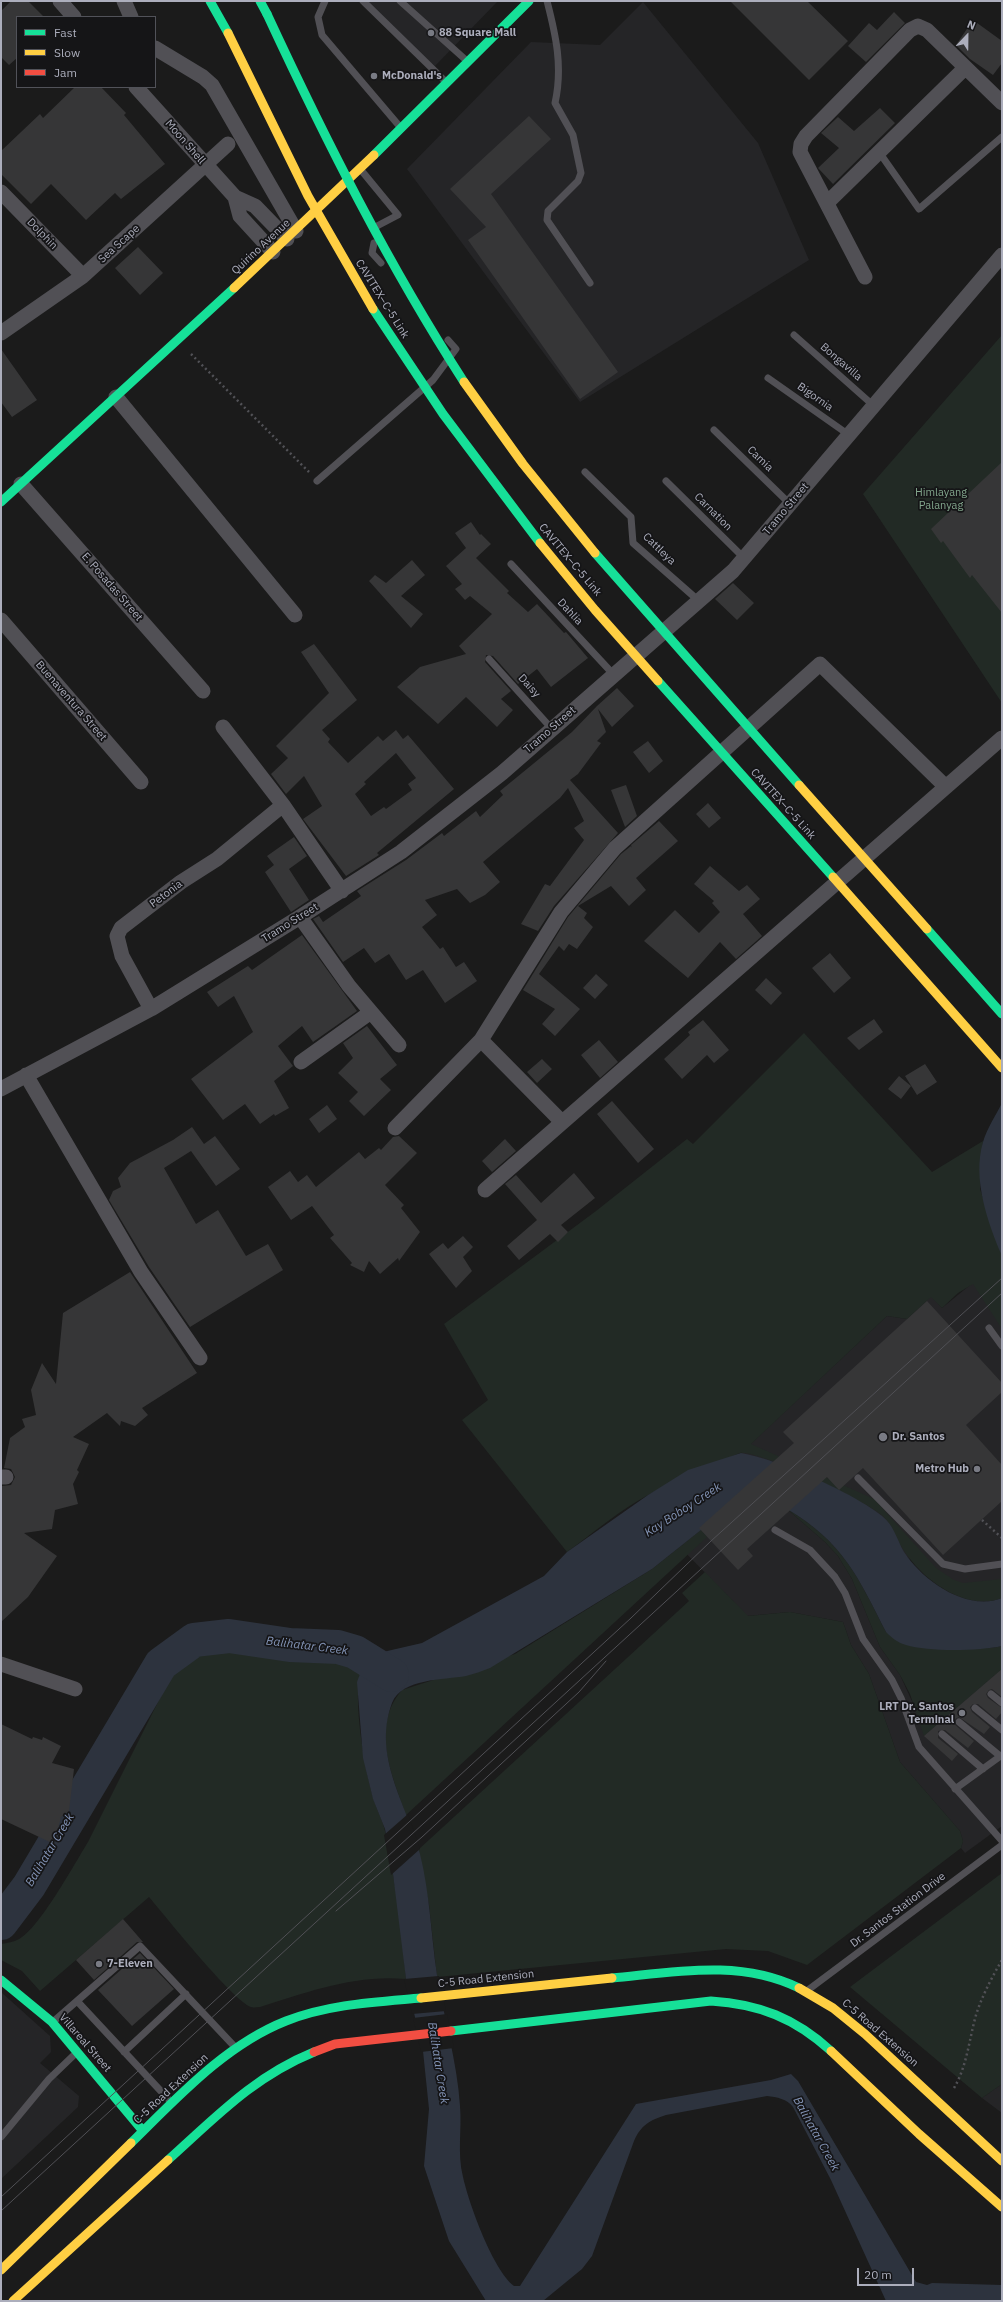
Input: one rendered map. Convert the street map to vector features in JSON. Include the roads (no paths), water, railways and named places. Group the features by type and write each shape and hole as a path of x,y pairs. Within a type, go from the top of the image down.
{"main road":[{"name":"CAVITEX–C-5 Link","path":"211,1 300,179 361,290 416,374 482,468 549,556 600,616 1002,1068"},
{"name":"CAVITEX–C-5 Link","path":"261,1 325,138 366,219 406,290 465,384 534,479 602,562 1002,1014"},
{"name":"Quirino Avenue","path":"1,502 361,170 470,63 530,1"},
{"name":"C-5 Road Extension","path":"1,2270 143,2131 235,2048 286,2022 341,2006 704,1969 744,1971 778,1979 806,1991 842,2014 868,2036 1002,2161"},
{"name":"Villareal Street","path":"1,1980 52,2022 143,2131"},
{"path":"13,2301 249,2087 287,2062 335,2044 410,2034 711,2001 740,2002 768,2011 795,2024 820,2041 919,2134 1002,2206"}],"street":[{"path":"60,1 73,16"},
{"path":"124,1 131,16"},
{"path":"865,277 800,152 801,144 806,136 910,30 918,26 927,30 1002,103"},
{"path":"156,49 204,77 212,86 292,235"},
{"path":"827,203 965,68"},
{"name":"Moon Shell","path":"137,88 206,166 235,196 255,206 292,235"},
{"name":"Sea Scape","path":"1,333 83,276 206,166 228,144"},
{"name":"Dolphin","path":"1,192 83,276"},
{"name":"Moon Shell","path":"235,196 240,216 273,252"},
{"name":"Tramo Street","path":"1,1088 151,1010 342,891 401,852 502,773 699,601 744,558 1002,255"},
{"path":"116,397 296,614"},
{"name":"E. Posadas Street","path":"21,484 203,691"},
{"name":"Buenaventura Street","path":"1,620 141,782"},
{"path":"395,1128 481,1040 560,912 615,848 820,664 946,787"},
{"path":"223,727 283,805 342,891"},
{"path":"485,1190 1002,738"},
{"name":"Petonia","path":"151,1010 122,956 117,936 122,928 181,882 217,859 283,805"},
{"path":"300,917 349,986 399,1045"},
{"path":"301,1062 370,1012"},
{"path":"481,1040 562,1122"},
{"path":"26,1075 141,1272 200,1358"},
{"path":"1,1664 75,1689"}],"lane":[{"path":"325,1 318,17 322,35 402,130"},
{"path":"363,1 448,85"},
{"path":"400,1 470,63"},
{"path":"547,1 560,62 560,84 555,103 573,135 581,173 578,181 548,211 546,220 590,283"},
{"path":"879,152 919,209 1002,137"},
{"path":"317,481 433,380 456,349 432,325 372,253 377,226 398,215 361,170"},
{"name":"Bongavilla","path":"794,335 874,406"},
{"name":"Bigornia","path":"768,378 849,435"},
{"name":"Camia","path":"714,430 790,504"},
{"name":"Cattleya","path":"585,472 631,517 633,543 699,601"},
{"name":"Carnation","path":"666,481 744,558"},
{"name":"Dahlia","path":"511,564 614,675"},
{"name":"Daisy","path":"490,659 552,729"},
{"path":"989,1328 1002,1346"},
{"path":"858,1478 943,1564 965,1569 1002,1564"},
{"path":"775,1530 810,1550 834,1577 845,1593 863,1639 892,1680 901,1698 916,1743 1002,1841"},
{"path":"991,1694 1002,1703"},
{"path":"975,1708 1002,1730"},
{"path":"955,1789 1001,1755 959,1722"},
{"path":"942,1734 983,1769"},
{"name":"Dr. Santos Station Drive","path":"806,1991 1002,1845"},
{"path":"52,2022 140,1946 235,2048"},
{"path":"124,2052 186,1994"},
{"path":"77,2001 172,2104"},
{"path":"1,2136 49,2079 78,2052"}],"water":[{"path":"1002,1103 1002,1256 987,1215 980,1186 979,1171 983,1142"},
{"name":"Kay Boboy Creek","path":"741,1453 774,1462 814,1478 853,1497 869,1507 890,1524 904,1552 912,1563 934,1583 947,1591 975,1601 989,1601 1002,1598 1002,1646 967,1650 940,1650 915,1647 898,1642 886,1632 867,1594 847,1562 836,1548 822,1534 787,1509 701,1530 652,1569 490,1668 466,1676 424,1682 405,1689 397,1695 392,1703 387,1723 386,1742 394,1780 414,1835 423,1869 437,1975 458,2089 460,2115 460,2159 466,2189 476,2219 490,2252 506,2278 514,2286 520,2286 636,2104 771,2080 791,2074 798,2081 916,2282 927,2285 932,2283 1002,2285 1002,2301 886,2301 831,2180 793,2107 785,2100 778,2098 767,2096 666,2115 655,2119 643,2127 634,2141 592,2256 582,2269 543,2301 486,2301 449,2241 424,2166 429,2109 423,2051 406,1979 393,1874 385,1829 373,1799 363,1758 357,1682 361,1671 383,1652 422,1643 544,1576 567,1552 648,1495 688,1470"}],"waterway":[{"name":"Balihatar Creek","path":"1,1923 29,1886 161,1664 194,1640 229,1636 290,1645 338,1647 355,1652 392,1675"}],"tram line":[{"path":"1,2197 631,1618 711,1541 1002,1278"},
{"path":"1,2211 1002,1293"},
{"path":"336,1911 422,1837 579,1692 606,1661"}],"place":[{"name":"88 Square Mall","path":"431,33"},
{"name":"McDonald's","path":"374,76"},
{"name":"Dr. Santos","path":"883,1437"},
{"name":"Metro Hub","path":"977,1469"},
{"name":"LRT Dr. Santos Terminal","path":"962,1713"},
{"name":"7-Eleven","path":"99,1964"}],"park label":[{"name":"Himlayang Palanyag","path":"941,499"}]}
